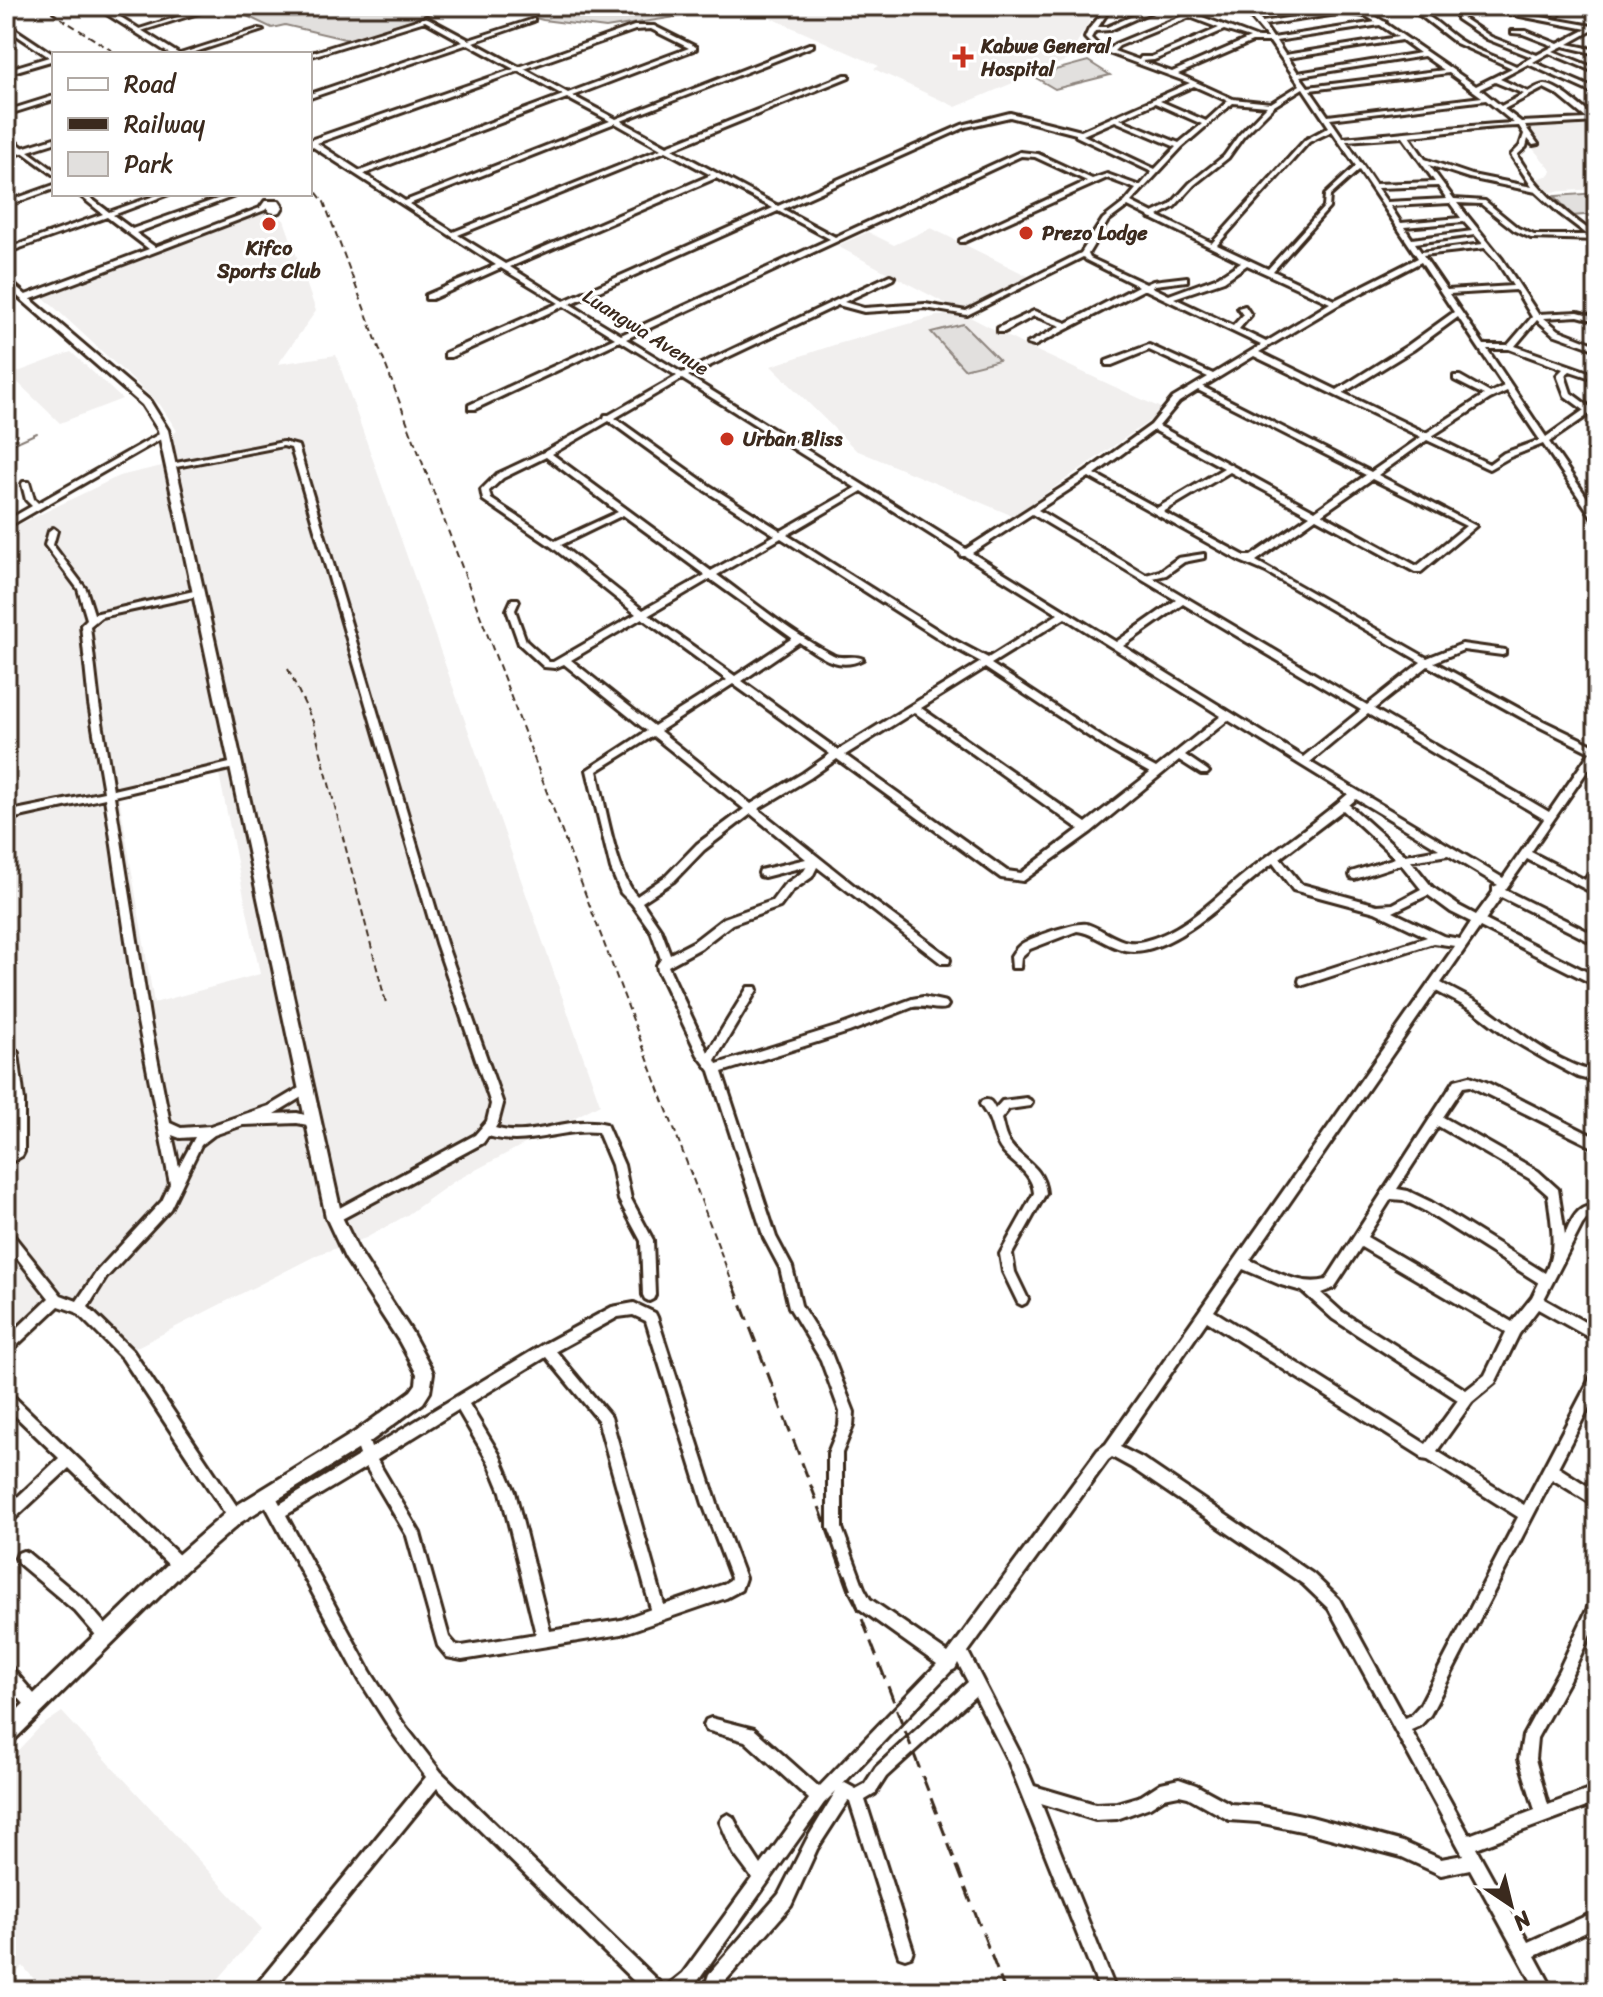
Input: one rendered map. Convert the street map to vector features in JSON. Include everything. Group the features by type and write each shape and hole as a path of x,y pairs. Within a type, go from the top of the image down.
{"main road":[{"path":"98,6 172,52"},
{"path":"6,156 52,141"},
{"path":"6,281 146,403 155,413 164,435 334,1217 351,1253 425,1373 424,1386 417,1397 361,1438 235,1516 179,1565 6,1734"}],"street":[{"path":"1106,6 1105,16 1092,29 1090,41 1232,101 1272,105"},
{"path":"1092,29 1108,29 1161,6"},
{"path":"1168,6 1259,40"},
{"path":"1245,7 1278,6"},
{"path":"1402,6 1423,15 1458,42 1517,68"},
{"path":"1471,6 1596,26"},
{"path":"1499,6 1556,15 1596,26"},
{"path":"1556,15 1564,6"},
{"path":"1245,7 1273,40 1401,225 1419,257 1597,518"},
{"path":"139,30 208,9"},
{"path":"1261,24 1346,11 1368,14 1501,108 1521,125 1535,144"},
{"path":"1111,51 1117,45 1190,15"},
{"path":"1459,18 1489,38 1536,57"},
{"path":"312,54 423,19 836,240"},
{"path":"312,95 532,20"},
{"path":"1172,74 1251,40 1273,40 1384,23"},
{"path":"6,25 10,32 52,57"},
{"path":"1476,89 1596,26"},
{"path":"312,142 640,27 656,28 694,48 360,173"},
{"path":"1131,58 1152,59 1224,28"},
{"path":"189,52 260,30"},
{"path":"1514,32 1596,51"},
{"path":"1284,57 1404,38"},
{"path":"405,203 811,45"},
{"path":"1548,51 1597,71"},
{"path":"1297,75 1425,54"},
{"path":"6,72 52,59"},
{"path":"1528,62 1577,81 1597,93"},
{"path":"1151,217 1172,206 1192,184 1226,157 1241,136 1272,105 1305,87 1449,71"},
{"path":"455,234 847,76"},
{"path":"1494,79 1529,94"},
{"path":"448,355 964,126 1010,115 1080,133 1193,84"},
{"path":"1501,108 1544,86 1553,89 1595,120"},
{"path":"1325,118 1486,98"},
{"path":"6,113 52,99"},
{"path":"1155,101 1206,123"},
{"path":"837,302 864,310 925,306 967,313 1084,254 1105,220 1127,203 1180,146 1232,101"},
{"path":"1115,119 1180,146"},
{"path":"1340,140 1595,120"},
{"path":"1213,246 1307,141 1332,128"},
{"path":"1080,133 1078,135 1082,139 1156,172"},
{"path":"1404,134 1485,246 1500,260 1536,316 1556,332 1597,348"},
{"path":"1526,135 1523,147 1514,155 1538,190 1557,210 1596,238"},
{"path":"6,137 52,172"},
{"name":"Luangwa Avenue","path":"312,143 503,266 964,554 1449,851 1500,887 1597,941"},
{"path":"472,407 1020,154 1036,155 1092,181"},
{"path":"1422,160 1458,173 1538,190"},
{"path":"1269,272 1327,207 1327,196 1359,166"},
{"path":"429,297 717,175"},
{"path":"962,241 1107,176 1140,188"},
{"path":"1372,186 1440,184"},
{"path":"6,204 52,188"},
{"path":"84,196 154,250"},
{"path":"6,251 160,196"},
{"path":"131,232 231,196"},
{"path":"26,298 269,206 259,197"},
{"path":"1384,204 1483,202 1516,229 1533,237 1596,238"},
{"path":"1127,203 1335,303"},
{"path":"1401,225 1466,220"},
{"path":"1410,241 1476,233"},
{"path":"964,554 1089,474 1154,427 1176,400 1335,303 1419,257 1485,246"},
{"path":"1084,254 1092,262 1267,345"},
{"path":"1167,298 1221,279 1246,262"},
{"path":"890,277 682,376 547,454 500,476 491,483 485,494 501,510 555,545 644,615 1010,877 1023,877 1227,716"},
{"path":"1031,344 1153,283 1184,279"},
{"path":"1444,292 1518,288"},
{"path":"1234,330 1247,315 1242,308"},
{"path":"1001,330 1034,313 1068,326"},
{"path":"1337,393 1410,348 1458,313"},
{"path":"1510,347 1536,316 1578,314 1597,319"},
{"path":"1109,363 1149,347 1213,377"},
{"path":"1482,347 1510,347 1597,378"},
{"path":"1255,353 1489,467 1507,455 1545,441 1593,408 1568,394 1561,375 1568,368"},
{"path":"1457,378 1489,395"},
{"path":"1154,427 1418,570 1471,530 1472,526 1462,520 1198,387"},
{"path":"1248,560 1489,395 1507,388"},
{"path":"608,417 704,486 987,663 1114,749 1158,773"},
{"path":"6,525 164,435"},
{"path":"171,466 283,444 294,446 437,932 497,1104 487,1131 463,1149 334,1217"},
{"path":"547,454 797,637 835,661 858,659"},
{"path":"1157,512 1231,468"},
{"path":"674,1991 689,1979 819,1798 955,1658 1103,1455 1111,1449 1596,750 1324,604 1281,575 1089,474"},
{"path":"26,484 30,500 38,507"},
{"path":"515,601 511,610 522,642 549,666 565,660 860,489"},
{"path":"1031,510 1549,817"},
{"path":"555,545 624,512"},
{"path":"53,531 49,545 82,589 91,618"},
{"path":"1144,578 1163,573 1181,560 1201,556"},
{"path":"176,1184 133,961 85,625 91,618 198,593"},
{"path":"1116,647 1181,601"},
{"path":"636,901 667,884 674,874 693,860 699,848 753,808 1064,615"},
{"path":"667,960 656,930 625,890 616,869 592,770 797,637"},
{"path":"1303,762 1428,661 1462,647 1502,652"},
{"path":"565,660 945,960"},
{"path":"914,708 1087,829"},
{"path":"1179,755 1204,772"},
{"path":"6,816 234,765"},
{"path":"1016,965 1016,956 1026,946 1076,927 1084,927 1127,946 1142,946 1213,909 1238,884 1355,794"},
{"path":"1343,805 1403,859 1428,890 1477,920 1597,982"},
{"path":"1355,875 1403,859 1449,851"},
{"path":"1524,853 1597,891"},
{"path":"1275,858 1297,887 1379,910 1440,938 1461,943"},
{"path":"764,873 816,860"},
{"path":"816,860 808,874 788,888 776,904 736,917 697,945 667,960 662,965 663,971 711,1066 770,1238 786,1267 795,1307 826,1357 847,1412 846,1426 835,1453 835,1528 858,1592 865,1604 955,1658 977,1684 1015,1758 1108,1991"},
{"path":"1586,886 1597,870"},
{"path":"1379,910 1395,908 1428,890"},
{"path":"1304,981 1440,938"},
{"path":"1433,984 1478,1008 1540,1051 1582,1074 1597,1077"},
{"path":"711,1066 752,990"},
{"path":"711,1066 845,1029 912,1003 923,1001 942,1005"},
{"path":"6,1160 18,1152 18,1101 12,1053"},
{"path":"1241,1262 1307,1288 1320,1289 1330,1284 1459,1083 1470,1081 1597,1144"},
{"path":"163,1125 180,1133 210,1131 273,1110 306,1089"},
{"path":"995,1118 1006,1104 1026,1103"},
{"path":"986,1104 995,1118 1005,1147 1029,1166 1040,1183 1040,1193 1006,1254 1009,1272 1022,1299"},
{"path":"239,1120 313,1121"},
{"path":"1438,1120 1534,1175 1554,1193 1559,1256"},
{"path":"487,1131 502,1138 554,1133 590,1125 602,1127 618,1165 625,1200 647,1240 649,1295"},
{"path":"80,1308 102,1274 166,1205 197,1142 210,1131"},
{"path":"1389,1194 1404,1195 1427,1206 1547,1281"},
{"path":"1427,1454 1467,1398 1490,1379 1514,1330 1536,1301 1578,1221 1587,1211"},
{"path":"6,1235 57,1299 80,1308 128,1355 235,1516"},
{"path":"1359,1239 1514,1330"},
{"path":"1307,1288 1337,1315 1467,1398"},
{"path":"6,1347 57,1299"},
{"path":"1536,1301 1597,1336"},
{"path":"277,1513 369,1460 462,1404 547,1349 625,1308 645,1312 651,1317 705,1490 738,1578 736,1585 621,1627 462,1653 452,1652 443,1641 413,1533 369,1460 361,1438"},
{"path":"1206,1313 1525,1514"},
{"path":"547,1349 604,1417 660,1615"},
{"path":"1400,1727 1415,1721 1425,1710 1597,1379"},
{"path":"6,1398 179,1565"},
{"path":"462,1404 494,1459 508,1492 545,1640"},
{"path":"1111,1449 1190,1498 1325,1593 1341,1613 1400,1727 1546,1991"},
{"path":"6,1517 67,1460"},
{"path":"1550,1470 1597,1500"},
{"path":"268,1496 365,1676 398,1728 436,1777 656,1991"},
{"path":"23,1558 80,1606 106,1636"},
{"path":"1544,1816 1527,1759 1530,1736 1564,1675 1597,1604"},
{"path":"6,1672 35,1706"},
{"path":"856,1797 870,1789 881,1772 977,1684"},
{"path":"711,1725 749,1734 819,1798"},
{"path":"262,1991 436,1777"},
{"path":"1028,1792 1095,1812 1117,1811 1145,1802 1161,1791 1179,1787 1191,1790 1229,1812 1267,1815 1311,1825 1403,1850 1441,1867 1474,1860"},
{"path":"715,1980 785,1900 812,1844 845,1791 856,1797 905,1950"},
{"path":"1465,1844 1597,1795"},
{"path":"728,1822 740,1848 761,1878"},
{"path":"1525,1952 1597,1919"}],"shaded area":[{"name":"Kabwe General Hospital","path":"744,6 1098,6 1067,60 956,107 874,69 879,66"},
{"path":"1597,122 1597,189 1549,192 1536,179 1550,175 1552,171 1529,144 1539,143 1526,125"},
{"path":"267,212 284,220 316,311 278,364 336,355 600,1104 453,1182 407,1215 366,1238 319,1254 123,1354 97,1324 64,1304 6,1351 6,531 119,476 162,466 158,445 177,431 161,406 41,295","holes":["219,774 260,974 154,1003 119,796"]},
{"path":"931,228 1028,276 960,311 837,246 868,232 894,245"},
{"path":"964,314 1165,410 1013,516 856,450 771,366 937,316"},
{"path":"71,352 122,399 60,423 10,375"},
{"path":"62,1712 262,1929 208,1991 44,1991 23,1966 6,1983 6,1763 40,1727"}],"green space":[{"path":"226,6 455,6 349,40 285,25 272,28"},
{"path":"490,6 711,6 694,14 606,28 543,20"},
{"path":"1088,61 1110,75 1055,89 1033,76"},
{"path":"1597,193 1597,214 1572,216 1555,196"},
{"path":"963,324 999,360 964,369 931,332"}],"waterway":[{"path":"6,447 37,433"}],"railway":[{"path":"42,6 114,52"},
{"path":"312,187 324,202 733,1285"},
{"path":"288,669 313,722 386,1003"},
{"path":"733,1283 1005,1991"}],"place":[{"name":"Kabwe General Hospital","path":"963,57"},
{"name":"Kifco Sports Club","path":"269,224"},
{"name":"Prezo Lodge","path":"1026,233"},
{"name":"Urban Bliss","path":"727,439"}]}
